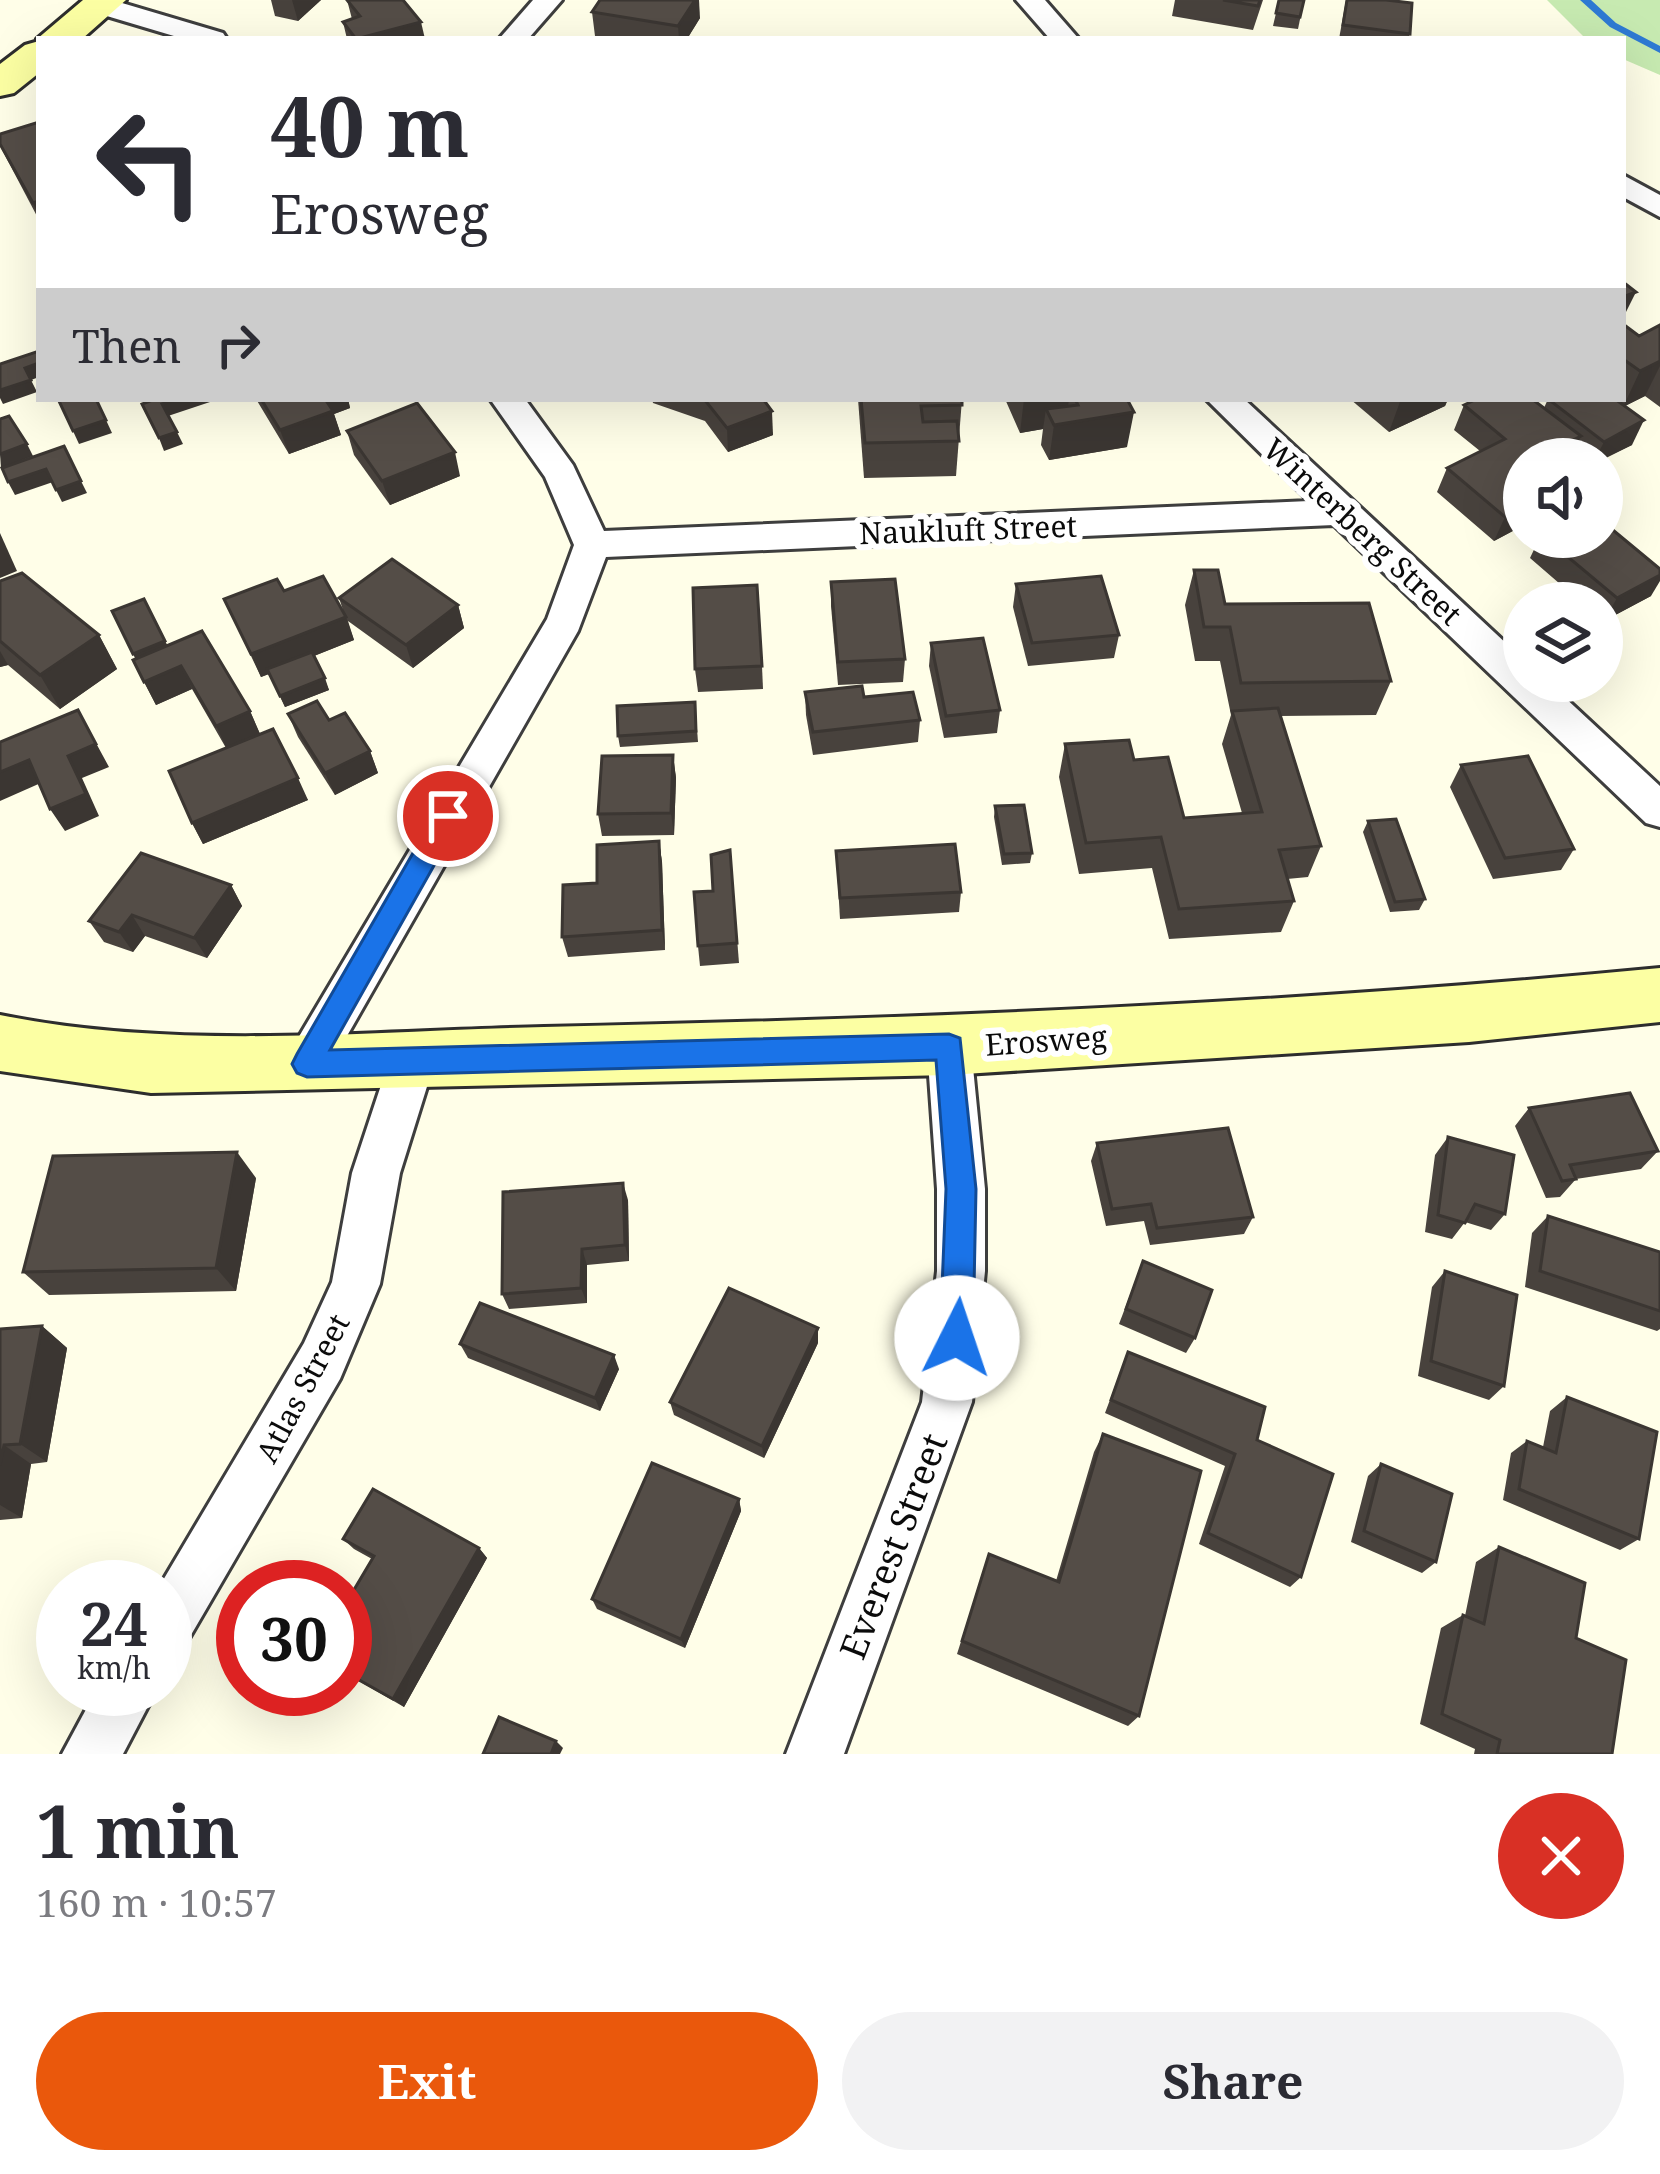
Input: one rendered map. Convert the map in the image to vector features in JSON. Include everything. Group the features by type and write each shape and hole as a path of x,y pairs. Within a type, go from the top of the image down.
{"street":[{"path":"517,36 548,0"},
{"path":"1030,0 1062,36"},
{"path":"61,36 103,3 204,36"},
{"path":"0,83 36,55"},
{"path":"1626,186 1660,208"},
{"path":"307,1064 565,621 592,544 561,474 509,402"},
{"name":"Winterberg Street","path":"1225,402 1660,812"},
{"name":"Naukluft Street","path":"592,544 1345,512"},
{"name":"Erosweg","path":"0,1043 151,1064 949,1047 1490,1012 1660,995"},
{"name":"Everest Street","path":"815,1754 947,1402 961,1270 961,1189 949,1047"},
{"name":"Atlas Street","path":"192,1582 322,1360 356,1284 376,1173 412,1061"},
{"path":"91,1754 113,1716"}],"green space":[{"path":"1547,0 1660,0 1660,75 1626,60 1626,36 1583,36"}],"building":[{"path":"347,0 403,0 421,22 354,36 343,22 360,16"},
{"path":"600,0 695,0 678,26 592,12"},
{"path":"1223,0 1260,0 1258,6"},
{"path":"1279,0 1304,0 1300,17 1276,13"},
{"path":"1347,0 1412,3 1410,34 1343,25"},
{"path":"36,123 36,202 0,144 0,134"},
{"path":"1660,325 1660,361 1640,371 1626,361 1626,326 1639,336"},
{"path":"36,352 36,364 25,368 31,380 0,390 0,364"},
{"path":"59,402 97,402 106,420 73,431"},
{"path":"168,402 162,404 177,432 159,438 142,404"},
{"path":"263,402 327,402 333,411 280,430"},
{"path":"706,402 765,402 772,411 727,428"},
{"path":"861,402 962,402 921,406 923,422 957,421 959,441 865,443"},
{"path":"1129,402 1134,412 1054,425 1046,409"},
{"path":"1536,402 1581,436 1577,438 1504,438 1464,405"},
{"path":"1552,402 1619,402 1644,420 1611,438 1599,438"},
{"path":"417,403 455,452 382,481 347,431"},
{"path":"9,416 27,444 0,454 0,419"},
{"path":"1503,440 1503,515 1447,468"},
{"path":"64,446 81,481 56,490 46,469 8,482 2,468"},
{"path":"1623,538 1660,569 1660,575 1623,595 1623,582 1598,582 1569,558 1623,558"},
{"path":"392,559 458,605 406,645 339,598"},
{"path":"1194,570 1218,570 1225,604 1369,603 1391,681 1241,683 1230,627 1204,627"},
{"path":"22,573 99,635 40,675 0,641 0,581"},
{"path":"323,576 346,617 251,654 224,599 277,579 284,591"},
{"path":"1101,576 1119,635 1032,643 1016,584"},
{"path":"895,579 905,659 838,662 831,582"},
{"path":"757,585 762,666 695,669 693,588"},
{"path":"144,599 165,641 133,654 112,611"},
{"path":"202,631 250,711 216,726 181,666 144,682 133,660"},
{"path":"983,638 1000,710 946,716 931,643"},
{"path":"312,652 325,678 280,696 267,669"},
{"path":"862,686 864,697 913,692 920,720 813,732 805,692"},
{"path":"317,701 329,720 345,713 370,751 325,773 288,714"},
{"path":"695,702 696,731 618,736 617,706"},
{"path":"1278,708 1321,846 1279,850 1294,901 1179,909 1161,837 1086,843 1065,744 1129,740 1134,760 1168,757 1184,818 1262,812 1232,711"},
{"path":"78,710 96,744 68,756 86,794 50,809 29,760 0,772 0,742"},
{"path":"273,729 298,778 192,823 169,771"},
{"path":"673,755 671,813 598,814 602,756"},
{"path":"1528,756 1574,849 1505,858 1461,765"},
{"path":"1024,805 1032,853 1004,854 995,806"},
{"path":"1396,819 1425,899 1395,902 1368,821"},
{"path":"659,841 662,930 562,937 563,885 597,883 597,845"},
{"path":"955,844 961,892 840,898 836,851"},
{"path":"730,850 737,943 698,946 694,892 713,891 711,855"},
{"path":"141,853 231,885 194,938 132,915 119,932 89,921"},
{"path":"1630,1093 1658,1151 1570,1165 1576,1179 1562,1181 1529,1108"},
{"path":"1228,1128 1253,1217 1157,1228 1151,1204 1112,1209 1097,1143"},
{"path":"1448,1137 1514,1155 1505,1214 1475,1204 1465,1223 1438,1215"},
{"path":"237,1152 216,1268 23,1272 53,1156"},
{"path":"623,1183 625,1245 582,1249 581,1288 502,1294 503,1192"},
{"path":"1548,1216 1660,1252 1660,1311 1540,1271"},
{"path":"1143,1261 1212,1290 1195,1338 1126,1309"},
{"path":"1445,1271 1517,1295 1504,1386 1431,1361"},
{"path":"729,1288 818,1328 762,1446 670,1402"},
{"path":"480,1303 614,1355 595,1398 460,1344"},
{"path":"42,1326 20,1444 4,1445 0,1465 0,1329"},
{"path":"1128,1352 1265,1407 1257,1440 1333,1474 1301,1577 1208,1533 1235,1454 1111,1400"},
{"path":"1567,1397 1657,1432 1639,1539 1519,1489 1527,1441 1556,1453"},
{"path":"1103,1434 1201,1471 1139,1716 962,1641 989,1554 1059,1582"},
{"path":"652,1463 739,1499 681,1639 592,1599"},
{"path":"1381,1464 1452,1494 1436,1562 1364,1531"},
{"path":"373,1489 479,1548 393,1699 372,1687 374,1556 343,1539"},
{"path":"1499,1547 1585,1583 1576,1638 1626,1660 1612,1754 1497,1754 1500,1740 1442,1714 1463,1615 1484,1624"},
{"path":"499,1717 556,1741 551,1754 483,1754"}],"waterway":[{"path":"1585,0 1613,25 1660,50"}],"route":[{"path":"448,816 307,1064 949,1047 961,1189 957,1338"}]}
